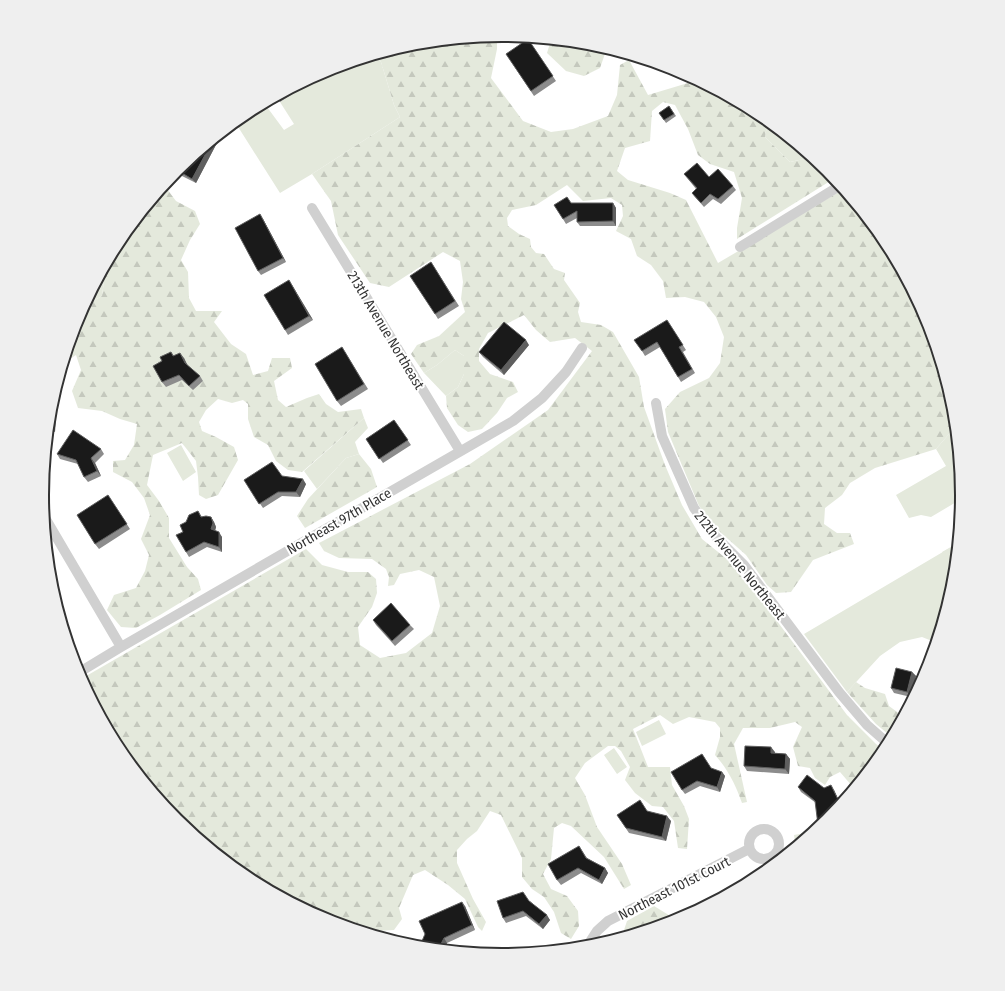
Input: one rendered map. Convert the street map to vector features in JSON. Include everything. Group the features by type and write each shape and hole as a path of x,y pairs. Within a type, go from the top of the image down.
{"street":[{"path":"740,247 836,188"},
{"name":"213th Avenue Northeast","path":"312,208 460,451"},
{"name":"Northeast 97th Place","path":"84,669 460,451 513,422 542,398 566,372 582,348"},
{"name":"212th Avenue Northeast","path":"656,402 662,436 694,508 715,536 744,566 839,692 867,724 884,740"},
{"path":"50,526 121,647"},
{"name":"Northeast 101st Court","path":"591,940 597,931 608,921 749,849"}],"green space":[{"path":"497,42 491,78 523,121 551,132 573,129 608,116 617,95 620,65 629,60 648,95 689,83 729,103 767,127 765,137 790,162 806,159 829,182 737,239 737,228 742,198 734,172 710,164 698,155 688,129 675,105 663,102 652,111 650,141 625,148 617,171 628,180 670,193 686,200 718,263 839,192 862,219 880,244 895,269 921,322 941,378 951,431 936,449 875,468 850,483 842,495 825,508 824,524 837,533 850,533 854,544 813,560 791,592 776,593 767,585 746,555 719,531 699,506 668,432 665,409 680,392 709,378 720,363 724,337 716,317 704,302 685,297 666,298 663,281 651,265 637,256 631,239 616,231 623,216 622,205 611,198 583,201 567,185 536,205 512,210 507,218 508,226 519,234 530,239 531,247 536,253 544,254 554,269 565,273 564,280 580,303 578,312 581,322 601,325 613,332 639,377 644,407 665,465 682,505 702,539 728,560 777,621 847,715 880,747 851,785 840,772 830,777 825,785 815,778 810,768 798,766 793,747 802,727 795,722 770,728 743,728 734,744 747,802 742,803 731,778 715,755 720,737 720,728 715,722 689,717 673,724 660,715 633,729 648,767 670,767 672,785 684,806 689,819 687,849 678,848 674,821 663,807 652,806 635,793 625,780 630,767 621,751 615,746 608,746 585,763 575,778 585,795 597,827 622,864 631,885 624,889 604,857 571,826 562,823 554,828 551,859 543,874 551,889 567,896 578,911 579,926 571,939 561,933 554,912 544,897 532,889 522,877 522,858 501,815 490,811 477,831 457,850 457,863 473,899 486,922 482,931 478,927 465,899 448,885 425,870 413,875 399,908 402,919 394,930 377,931 357,925 302,902 276,888 251,873 226,855 203,836 162,795 125,747 96,696 87,676 306,549 322,565 348,572 368,572 376,579 377,593 372,607 358,627 360,645 380,658 406,653 432,633 440,606 434,577 419,570 400,574 394,585 388,586 389,577 386,569 372,559 339,558 324,551 319,543 470,464 548,410 592,351 575,338 550,342 536,330 524,315 488,333 479,349 479,361 490,374 513,382 518,392 507,398 497,413 482,429 468,432 458,425 447,408 446,396 458,387 464,374 464,356 455,350 437,365 424,373 411,354 417,345 439,336 465,312 461,299 463,282 460,261 443,252 389,287 370,283 338,235 331,201 312,174 400,117 394,105 379,59 385,57 443,46"},
{"path":"550,45 605,54 600,68 584,76 566,71 547,53"},
{"path":"379,59 394,105 400,117 280,193 238,127 268,108 284,130 294,124 280,102 302,89 329,77"},
{"path":"767,127 806,159 790,162 765,137"},
{"path":"168,190 176,201 195,211 200,224 190,240 181,260 188,272 189,298 196,311 222,311 214,322 231,344 246,354 253,375 268,371 272,358 290,358 292,368 274,381 278,400 286,407 319,394 326,404 338,412 361,409 364,418 302,472 288,470 276,461 268,445 254,437 248,419 248,404 243,400 232,403 218,399 206,410 199,422 202,431 234,447 238,460 218,495 206,499 199,495 196,461 182,443 153,455 147,485 169,518 169,538 187,567 198,579 201,590 136,628 121,627 107,610 114,595 136,588 145,571 149,555 141,539 150,515 144,498 132,482 113,472 113,461 125,460 134,445 137,424 120,419 102,411 78,408 72,391 81,370 76,355 70,359 93,301 102,296 104,281 125,244 143,219"},
{"path":"104,281 104,281 102,296 93,301"},
{"path":"455,350 464,356 464,374 458,387 446,396 424,373 437,365"},
{"path":"364,418 368,428 355,442 359,454 346,458 317,489 304,471"},
{"path":"951,431 955,466 956,502 931,517 921,515 909,518 896,495 946,466 936,449"},
{"path":"181,445 196,472 183,481 167,453"},
{"path":"359,454 371,469 377,487 305,528 297,516 308,499 346,458"},
{"path":"953,546 941,613 932,641 922,637 900,642 880,656 847,692 804,634"},
{"path":"953,546 950,566 946,560 942,552"},
{"path":"856,682 865,688 885,694 889,706 899,714 888,734 876,724 847,692"},
{"path":"659,720 666,734 642,746 636,732"},
{"path":"614,748 627,767 617,774 604,755"},
{"path":"805,833 795,842 794,835"},
{"path":"654,906 671,916 623,933 627,921"}],"building":[{"path":"523,43 531,43 553,76 531,91 506,54"},
{"path":"669,106 674,114 664,120 659,113"},
{"path":"206,152 192,179 183,174"},
{"path":"697,163 709,177 718,169 733,186 718,199 710,194 701,203 692,193 697,188 684,174"},
{"path":"567,197 571,203 613,203 613,221 577,222 577,211 563,219 554,205"},
{"path":"260,214 283,258 258,271 235,228"},
{"path":"431,262 455,301 435,314 410,276"},
{"path":"289,280 309,316 285,330 264,295"},
{"path":"667,320 683,345 679,347 692,369 678,377 657,342 642,351 634,340"},
{"path":"504,322 526,340 501,370 479,352"},
{"path":"342,347 364,384 337,401 315,364"},
{"path":"171,352 173,356 180,353 185,363 200,376 189,386 179,375 162,382 153,366 162,361 160,357"},
{"path":"394,420 408,440 379,459 366,439"},
{"path":"73,430 101,449 91,458 97,471 84,477 76,460 57,454"},
{"path":"272,462 282,476 303,479 296,492 278,492 259,504 244,480"},
{"path":"108,495 127,524 95,544 77,515"},
{"path":"198,511 201,517 211,517 213,523 211,529 219,532 219,547 204,542 186,552 176,535 183,532 180,525 186,522 189,515"},
{"path":"391,603 410,625 392,641 373,620"},
{"path":"896,668 912,672 907,692 891,688"},
{"path":"745,746 771,747 771,753 786,754 785,769 744,766"},
{"path":"702,754 711,768 722,772 717,787 697,781 682,790 671,772"},
{"path":"807,775 824,788 831,785 838,800 818,821 815,801 798,787"},
{"path":"640,800 647,811 667,816 662,837 626,828 617,815"},
{"path":"579,846 586,858 605,868 599,880 578,868 557,880 548,864"},
{"path":"523,892 529,901 547,915 539,924 523,911 503,918 497,901"},
{"path":"462,902 472,925 444,938 441,945 422,941 425,934 419,921"}]}
